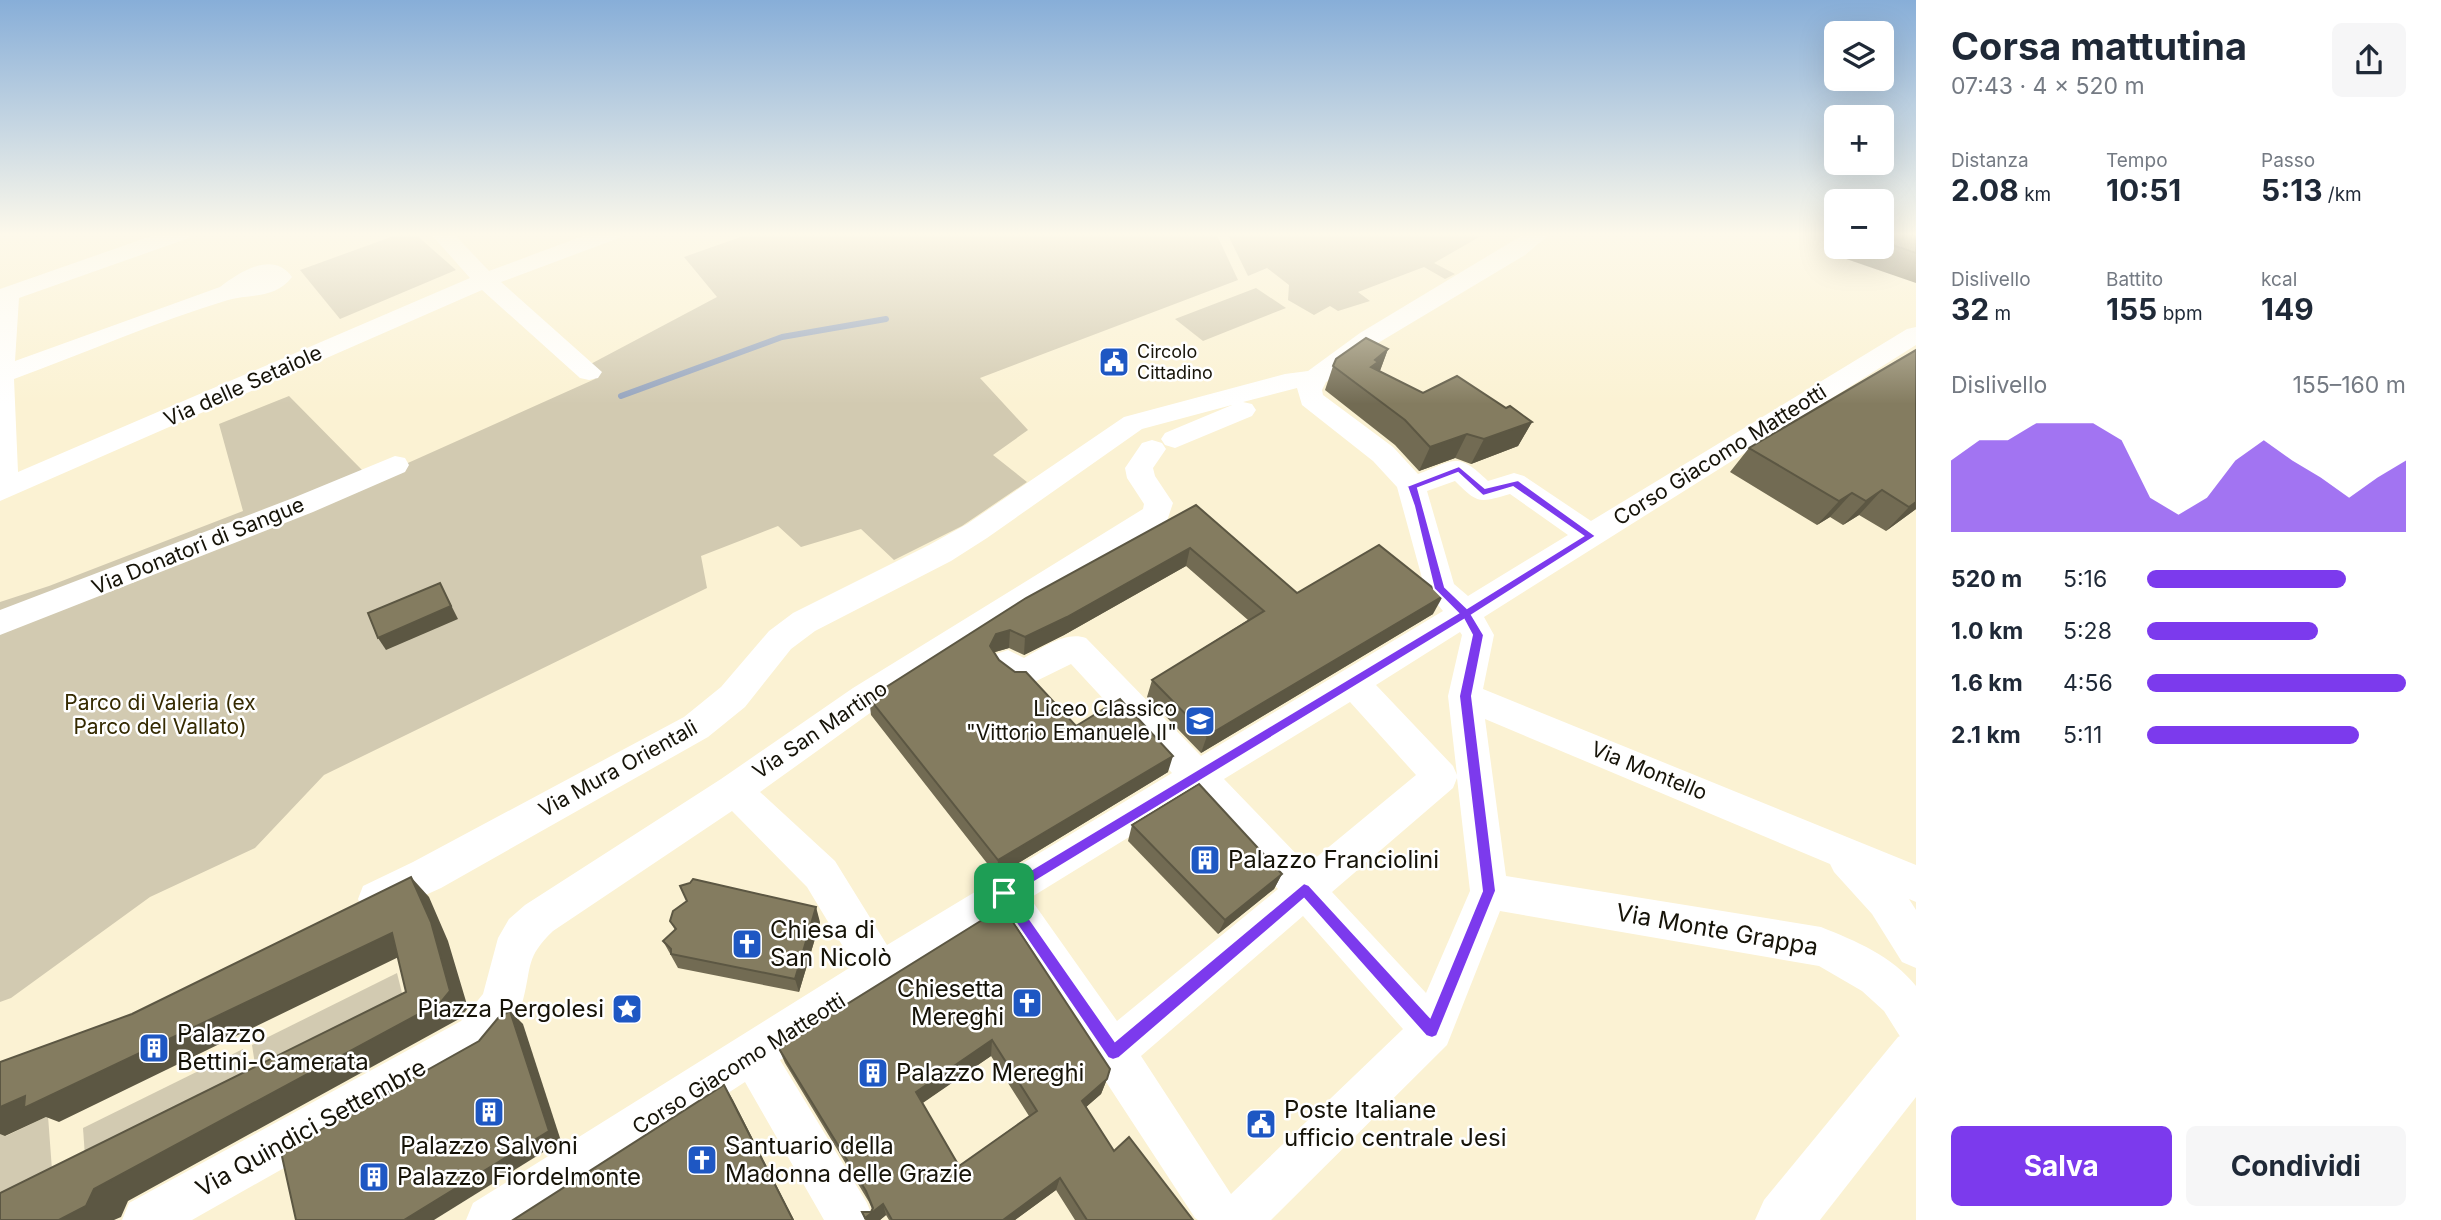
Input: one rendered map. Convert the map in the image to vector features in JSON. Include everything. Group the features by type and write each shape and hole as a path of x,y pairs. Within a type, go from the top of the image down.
{"main road":[{"path":"1784,1220 1916,1055"}],"street":[{"name":"Via delle Setaiole","path":"2,490 462,290"},
{"path":"496,290 589,372"},
{"path":"1004,893 1224,1211 1432,1030 1489,891 1465,696 1478,635 1466,614 1440,589 1412,486 1383,454 1313,388 1369,338 1444,290"},
{"path":"1,374 228,292"},
{"path":"2,490 1,374 4,295"},
{"name":"Corso Giacomo Matteotti","path":"491,1220 1004,893 1466,614 1916,334"},
{"name":"Via Mura Orientali","path":"354,911 427,875 696,727 733,696 780,639 804,622 940,553 977,531 1133,423 1285,382 1313,388"},
{"name":"Via San Martino","path":"477,1036 502,1001 512,952 523,933 538,918 734,790 865,698 982,632 1157,514 1159,503 1141,478 1139,468 1163,444 1276,395 1294,394 1313,388"},
{"name":"Via Donatori di Sangue","path":"0,623 303,505 395,465"},
{"path":"1412,486 1459,469 1483,492 1514,483 1591,536"},
{"path":"1008,663 1020,676 1075,647 1432,1030"},
{"path":"1113,1052 1440,777 1353,683"},
{"name":"Via Montello","path":"1465,696 1833,847 1916,884"},
{"path":"734,790 821,874 881,973"},
{"name":"Via Montello","path":"1833,847 1888,903 1916,948"},
{"name":"Via Monte Grappa","path":"1489,891 1822,947 1861,964 1892,988 1916,1023"},
{"name":"Via Quindici Settembre","path":"146,1220 477,1036"},
{"path":"753,1055 850,1220"}],"green space":[{"path":"316,290 409,290 340,319"},
{"name":"Parco di Valeria (ex Parco del Vallato)","path":"711,290 1212,290 980,378 1028,430 993,455 1027,482 962,526 894,560 861,529 801,547 778,526 701,556 707,588 324,775 255,848 150,897 11,998 0,1002 0,602 49,586 243,511 219,424 289,396 362,470 390,471 595,379 585,367 717,297"},
{"path":"1251,290 1259,290 1286,308 1203,341 1175,319"},
{"path":"1289,290 1363,290 1358,292 1370,301 1338,311 1330,306 1314,315 1288,300"},
{"path":"397,973 406,1009 258,1084 252,1045"},
{"path":"243,1049 249,1088 86,1171 83,1128"},
{"path":"0,1113 6,1136 48,1116 54,1197 0,1220"}],"building":[{"path":"1366,338 1388,349 1371,367 1423,393 1457,376 1506,408 1510,406 1532,422 1484,439 1467,434 1430,447 1405,420 1333,366 1336,359"},
{"path":"1916,350 1916,502 1909,507 1882,490 1866,501 1852,493 1839,501 1749,448"},
{"path":"1196,505 1297,593 1379,545 1443,596 1207,736 1152,680 1264,611 1190,548 1067,617 1025,637 1010,630 996,634 990,646 999,660 1015,672 1026,672 1076,726 1120,699 1173,756 998,860 869,698 1026,598"},
{"path":"440,583 451,606 378,638 368,613"},
{"name":"Palazzo Franciolini","path":"1199,784 1282,874 1225,920 1132,825"},
{"path":"411,877 431,922 450,991 441,1002 94,1189 86,1206 59,1220 0,1220 0,1193 406,992 392,933 24,1108 25,1096 0,1107 0,1062 132,1014"},
{"name":"Chiesa di San Nicolò","path":"693,879 816,907 795,979 671,954 671,949 663,941 676,929 670,921 673,911 687,901 680,886"},
{"name":"Palazzo Mereghi","path":"1003,907 1110,1069 1107,1079 1082,1101 1114,1151 1129,1137 1193,1220 1087,1220 1060,1178 1003,1220 892,1220 883,1204 865,1218 862,1212 871,1212 873,1208 866,1191 778,1047","holes":["992,1040 1037,1111 959,1166 916,1092"]},
{"path":"510,1011 549,1131 404,1220 296,1220 281,1152 479,1041 498,1018"},
{"name":"Santuario della Madonna delle Grazie","path":"724,1085 793,1220 513,1220"}],"waterway":[{"path":"621,396 782,337 886,319"}],"place":[{"name":"Circolo Cittadino","path":"1114,362"},
{"name":"Liceo Classico \"Vittorio Emanuele II\"","path":"1200,721"},
{"name":"Palazzo Franciolini","path":"1205,860"},
{"name":"Chiesa di San Nicolò","path":"747,944"},
{"name":"Chiesetta Mereghi","path":"1027,1003"},
{"name":"Piazza Pergolesi","path":"627,1009"},
{"name":"Palazzo Bettini-Camerata","path":"154,1048"},
{"name":"Palazzo Mereghi","path":"873,1073"},
{"name":"Palazzo Salvoni","path":"489,1112"},
{"name":"Poste Italiane ufficio centrale Jesi","path":"1261,1124"},
{"name":"Santuario della Madonna delle Grazie","path":"702,1160"},
{"name":"Palazzo Fiordelmonte","path":"374,1177"}],"route":[{"path":"1004,893 1113,1052 1304,890 1432,1030 1489,891 1465,696 1478,635 1466,614 1591,536 1514,483 1483,492 1459,469 1412,486 1440,589 1466,614 1004,893"}]}
